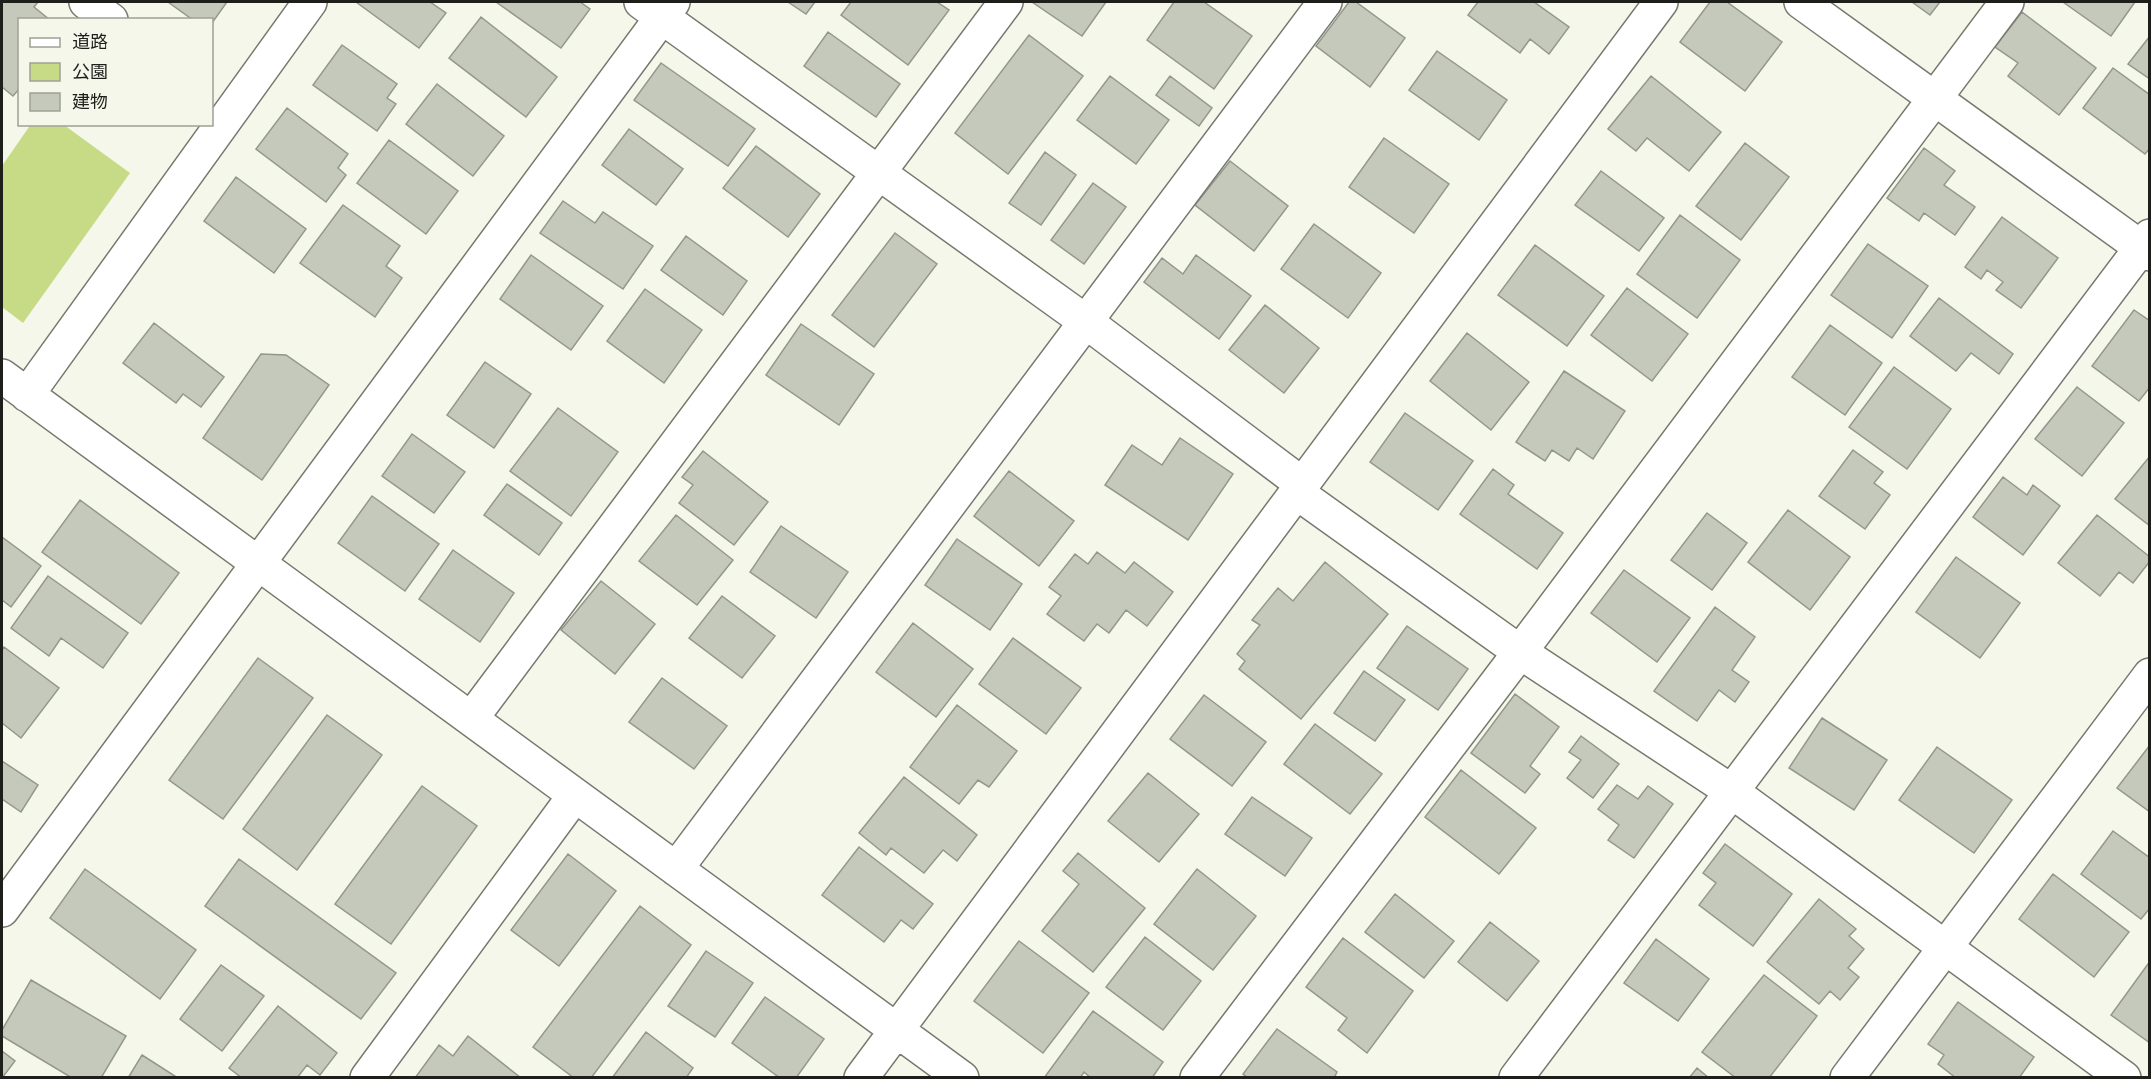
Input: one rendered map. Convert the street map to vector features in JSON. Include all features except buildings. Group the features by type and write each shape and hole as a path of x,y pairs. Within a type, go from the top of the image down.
{"street":[{"path":"86,2 108,18"},
{"path":"213,111 310,2"},
{"path":"471,719 1006,2"},
{"path":"676,869 1325,2"},
{"path":"861,1077 1661,2"},
{"path":"1516,1077 2147,246 1936,99 1802,2"},
{"path":"1197,1077 1520,652 2007,2"},
{"path":"2,910 257,563 658,7 877,173 1085,321 1299,488 1520,652 1731,791 2124,1077"},
{"path":"202,126 10,388 257,563 962,1077"},
{"path":"1847,1077 2150,675"},
{"path":"367,1077 575,795"}],"green space":[{"path":"30,126 65,126 130,173 23,323 2,307 2,166"}]}
